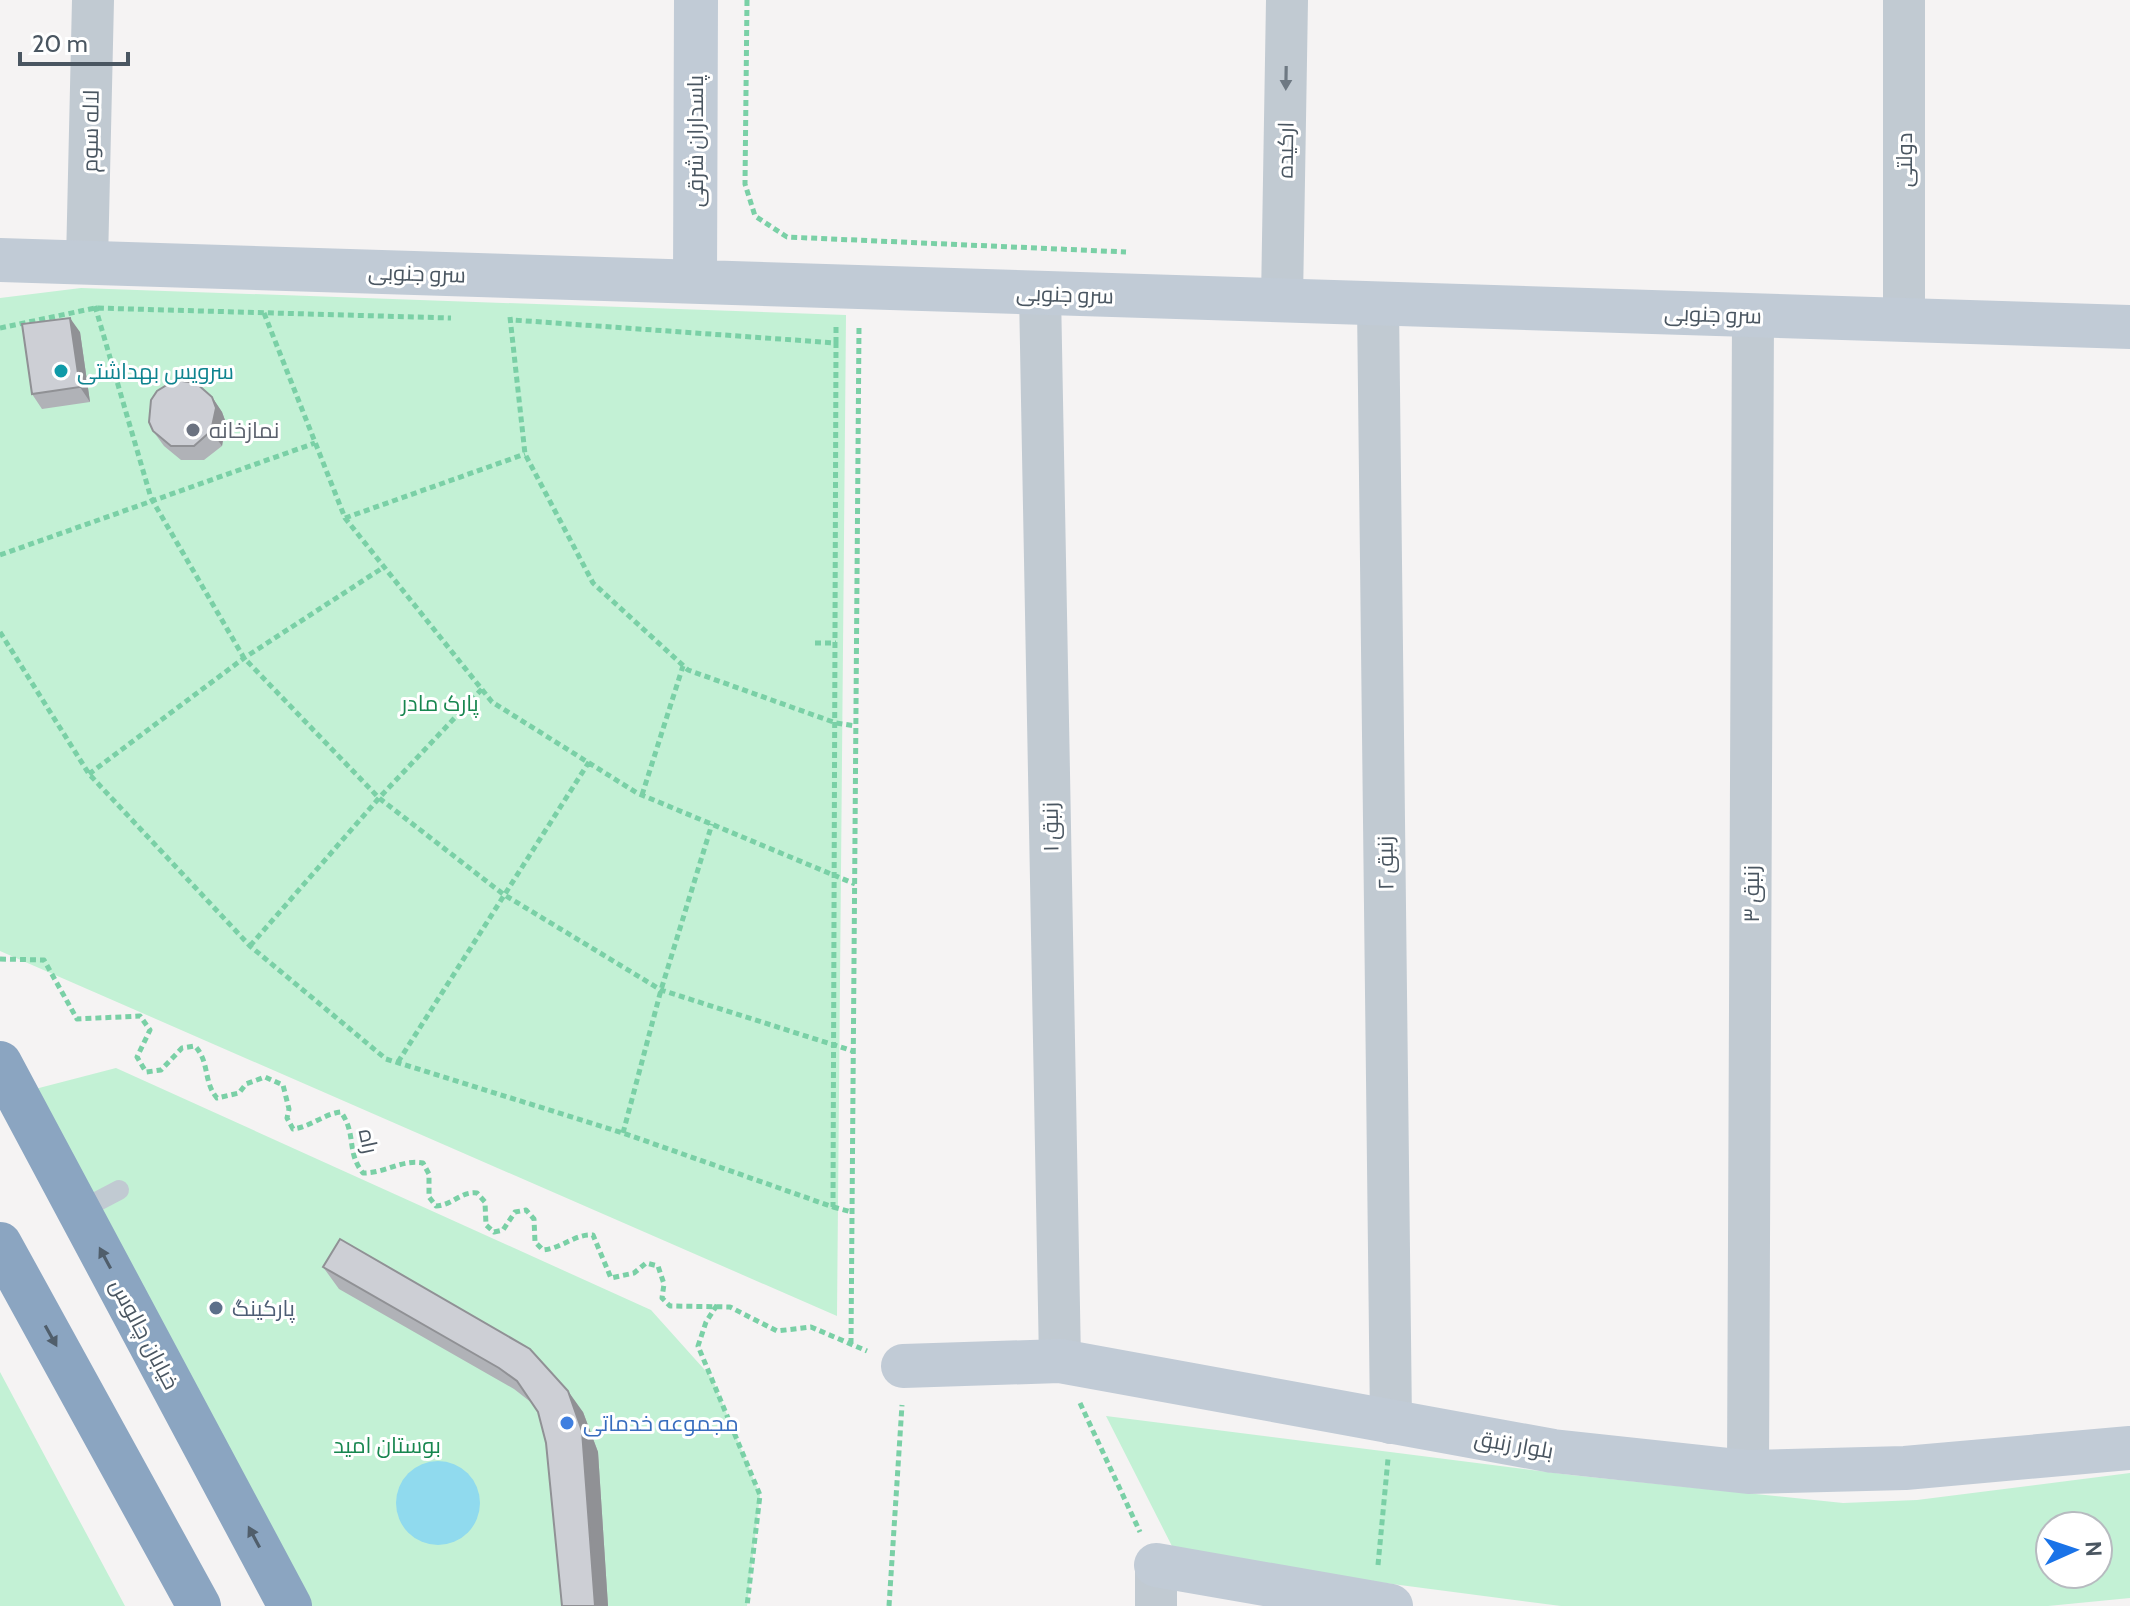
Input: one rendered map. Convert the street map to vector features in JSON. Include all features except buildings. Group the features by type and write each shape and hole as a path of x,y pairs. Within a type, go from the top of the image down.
{"highway":[{"name":"خیابان چالوس","path":"0,1063 290,1606"},
{"path":"0,1244 199,1606"}],"street":[{"name":"لاله سوم","path":"87,262 93,0"},
{"name":"پاسداران شرقی","path":"695,282 696,0"},
{"name":"ارکیده","path":"1282,300 1287,0"},
{"name":"دولتی","path":"1904,0 1904,320"},
{"name":"سرو جنوبی","path":"0,260 2130,327"},
{"name":"زنبق ۱","path":"1040,293 1060,1361"},
{"name":"زنبق ۲","path":"1378,304 1391,1423"},
{"name":"زنبق ۳","path":"1748,1472 1753,316"},
{"name":"بلوار زنبق","path":"903,1366 1060,1361 1553,1451 1748,1472 1905,1468 2130,1448"},
{"path":"1156,1586 1383,1605"}],"lane":[{"path":"79,1211 119,1190"}],"path":[{"path":"747,0 745,184 755,216 787,237 1128,252"},
{"path":"87,262 95,308 151,498 244,658 379,798 503,894 661,990 853,1051"},
{"path":"255,268 264,313 345,518 492,702 642,795 855,884"},
{"path":"511,276 510,320 525,454 593,583 683,666 836,723 856,726"},
{"path":"0,632 89,774 250,946 386,1059 623,1133 852,1212 860,287"},
{"path":"0,328 95,308 464,318"},
{"path":"495,319 836,343 833,1207"},
{"path":"0,555 151,498 315,443"},
{"path":"345,518 525,454"},
{"path":"89,774 244,658 384,567"},
{"path":"815,643 836,643"},
{"path":"642,795 683,666"},
{"path":"250,946 379,798 482,689"},
{"path":"398,1062 589,762"},
{"path":"623,1133 661,990 712,824"},
{"name":"راه","path":"0,959 44,960 77,1019 140,1016 150,1030 137,1057 146,1072 161,1070 182,1048 195,1046 205,1057 208,1088 217,1098 239,1093 246,1084 265,1077 283,1085 289,1109 287,1118 293,1129 303,1128 327,1113 341,1112 351,1127 352,1158 363,1173 379,1173 408,1160 423,1163 429,1174 429,1197 436,1206 447,1205 465,1192 477,1193 485,1202 486,1225 494,1232 503,1230 515,1212 526,1210 534,1219 535,1242 543,1250 555,1249 579,1234 593,1235 611,1278 634,1273 646,1263 658,1266 664,1284 662,1298 679,1309 717,1305 730,1307 777,1331 811,1327 851,1344 852,1212"},
{"path":"717,1305 706,1322 698,1346 760,1495 747,1606"},
{"path":"1060,1361 1156,1586"},
{"path":"889,1606 903,1366"},
{"path":"1383,1605 1391,1423"}],"green space":[{"name":"پارک مادر","path":"81,288 846,315 837,1316 0,951 0,298"},
{"name":"بوستان امید","path":"116,1068 651,1310 712,1378 760,1495 747,1606 290,1606 20,1099 39,1088"},
{"path":"0,1372 125,1606 0,1606"},
{"path":"1106,1416 1571,1475 1843,1503 1917,1500 2130,1473 2130,1598 2048,1606 1561,1606 1177,1556"}],"water":[{"path":"438,1461 454,1464 468,1473 477,1487 480,1503 477,1519 468,1533 454,1542 438,1545 422,1542 408,1533 399,1519 396,1503 399,1487 408,1473 422,1464"}],"place":[{"name":"سرویس بهداشتی","path":"61,371"},
{"name":"نمازخانه","path":"193,430"},
{"name":"پارکینگ","path":"216,1308"},
{"name":"مجموعه خدماتی","path":"567,1423"}]}
